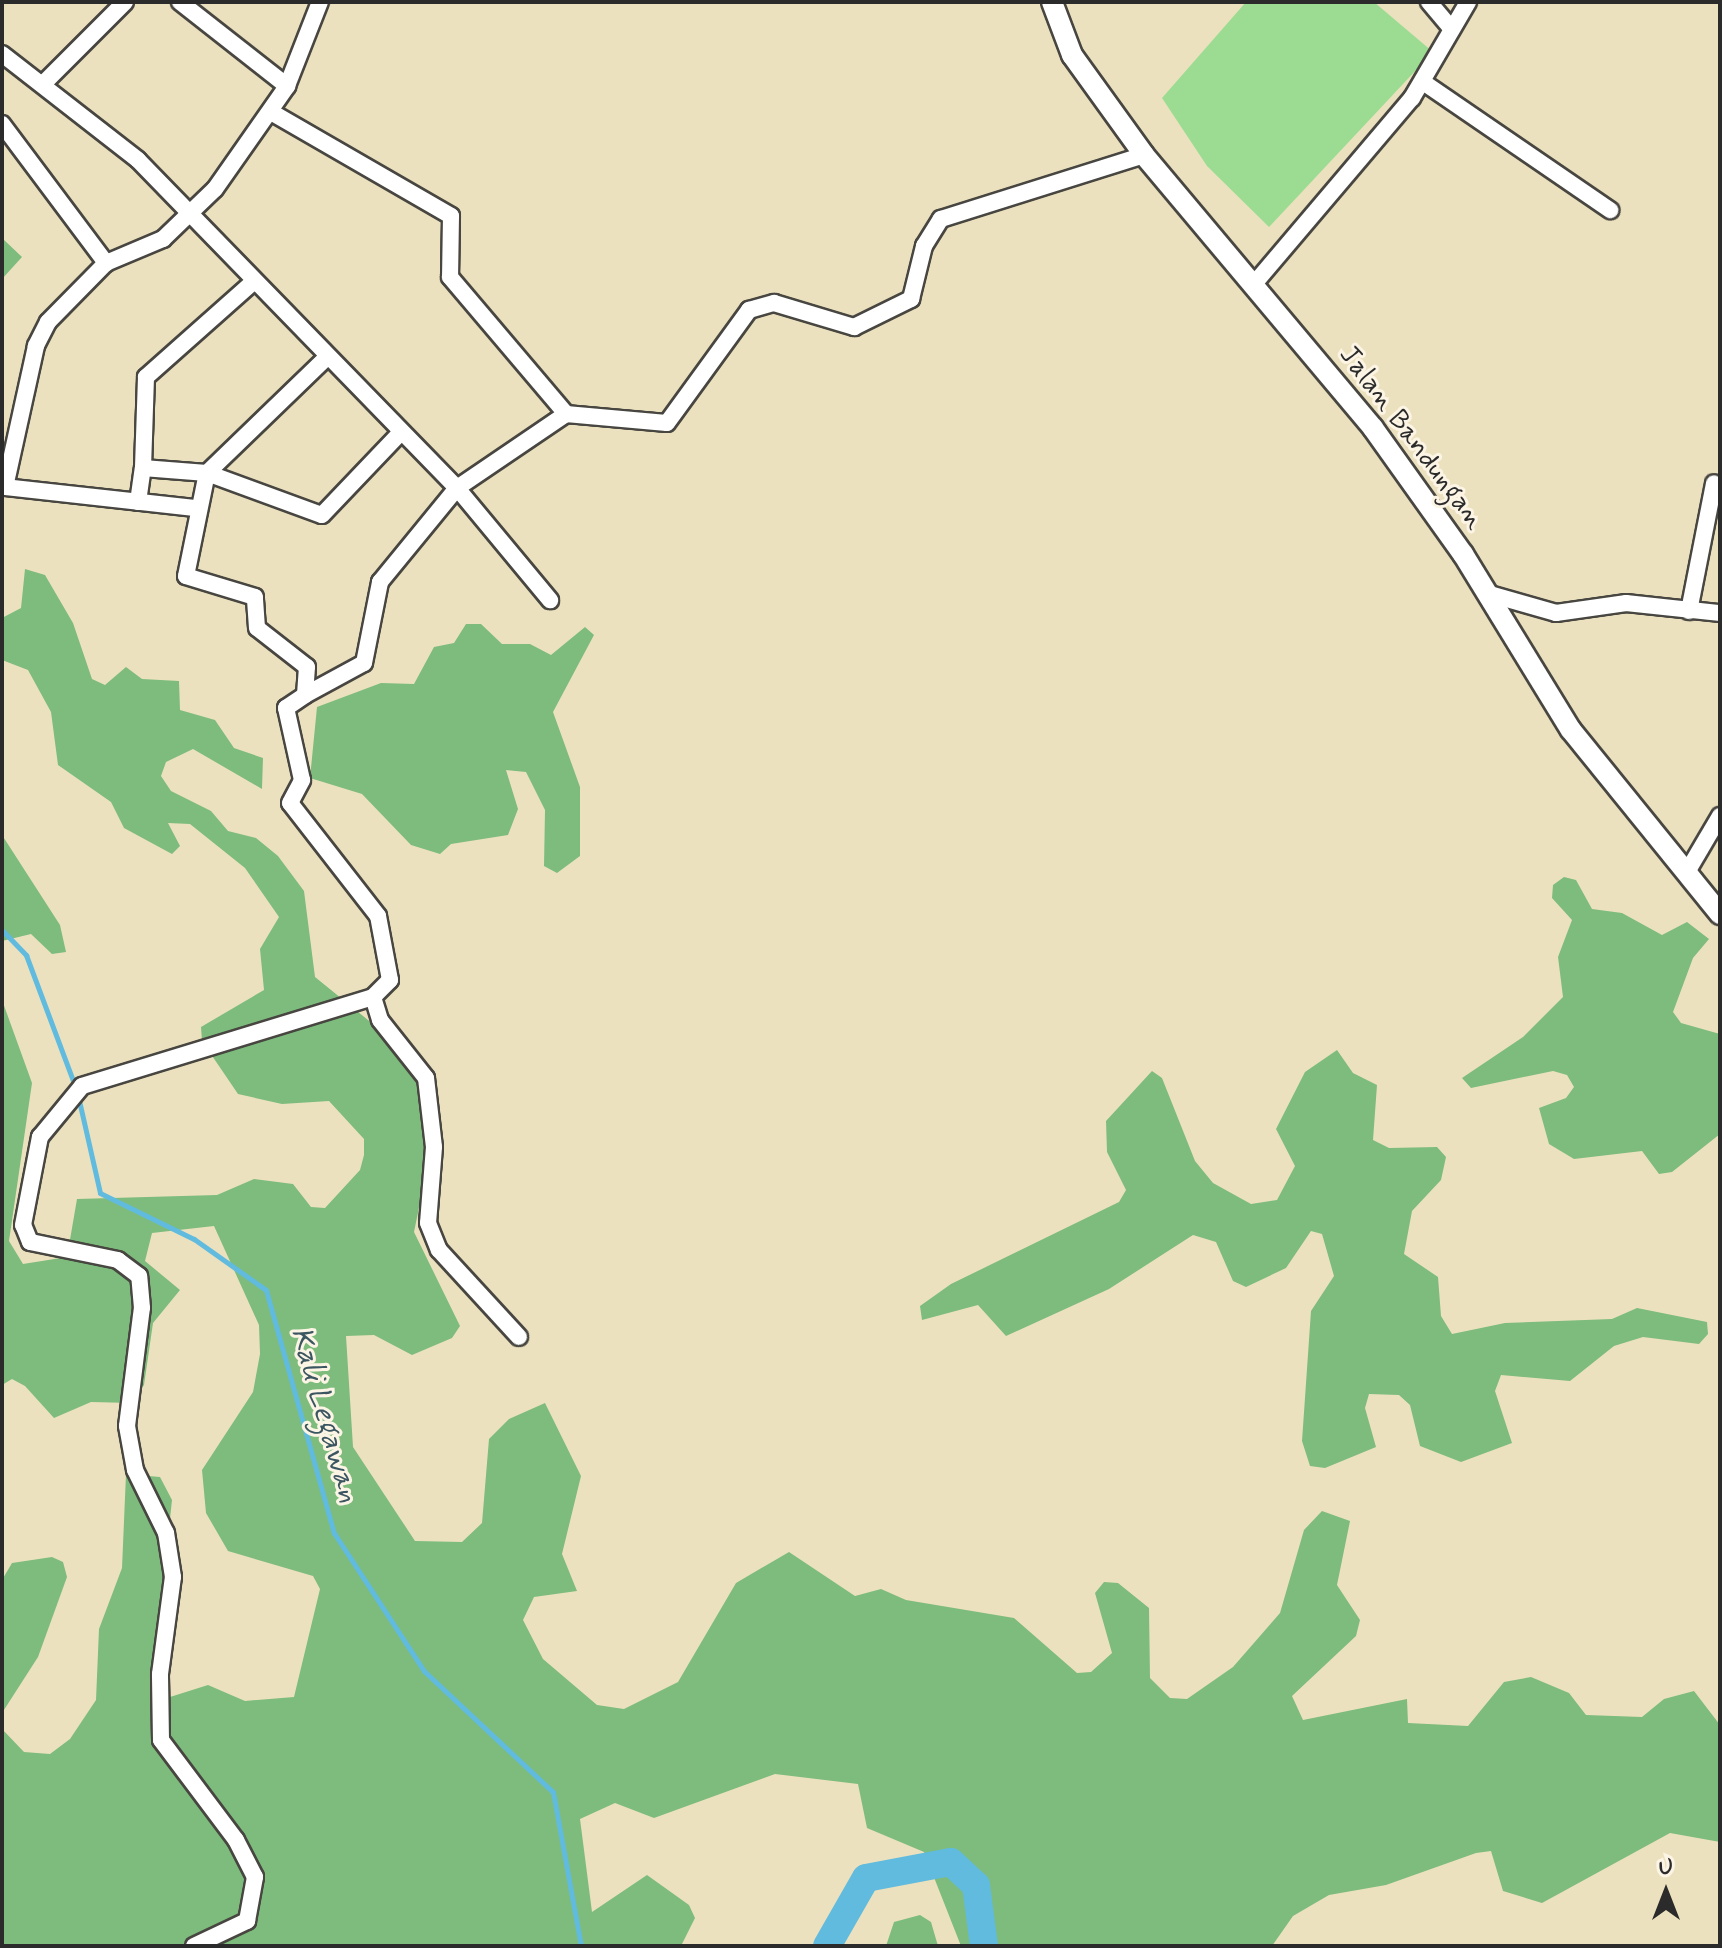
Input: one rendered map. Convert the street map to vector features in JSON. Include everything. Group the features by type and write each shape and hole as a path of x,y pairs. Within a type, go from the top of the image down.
{"main road":[{"name":"Jalan Bandungan","path":"1052,2 1072,55 1144,155 1373,428 1486,593 1571,730 1720,914"}],"street":[{"path":"43,84 125,2"},
{"path":"180,2 287,86"},
{"path":"196,508 5,484 36,346 48,322 106,263 163,239 189,216 271,112 287,86 320,2"},
{"path":"1429,2 1452,29"},
{"path":"1254,284 1423,82 1468,2"},
{"path":"4,58 43,84 138,160 325,359 457,488 550,600"},
{"path":"1423,82 1610,210"},
{"path":"271,112 451,216 450,277 566,414"},
{"path":"2,124 106,263"},
{"path":"194,1946 247,1921 255,1877 236,1840 161,1740 159,1686 173,1577 166,1533 135,1470 127,1426 139,1276 118,1260 30,1242 23,1225 40,1137 63,1102 82,1086 373,997 391,969 378,916 290,803 302,780 286,708 364,663 380,582 457,488 566,414 667,423 749,310 774,303 854,327 911,299 924,246 941,219 1144,155"},
{"path":"138,502 143,468 146,377 252,283"},
{"path":"305,695 307,667 257,628 255,597 186,578 196,508 207,473 325,359"},
{"path":"143,468 207,473 322,515 400,433"},
{"path":"1689,611 1714,483"},
{"path":"1486,593 1556,613 1626,603 1720,613"},
{"path":"1687,872 1720,816"},
{"path":"373,997 380,1020 426,1078 434,1147 428,1223 439,1250 519,1337"}],"green space":[{"path":"1246,2 1374,2 1433,52 1269,227 1207,166 1162,98"},
{"path":"2,238 22,257 2,279"},
{"path":"25,569 45,575 73,623 92,679 105,685 126,667 142,679 179,681 180,710 215,720 234,748 263,758 262,789 193,749 166,762 161,776 171,791 211,811 228,831 256,838 278,856 304,891 315,977 384,1033 420,1079 428,1164 414,1232 460,1326 452,1338 412,1355 374,1335 346,1336 353,1447 415,1541 462,1542 482,1523 489,1439 509,1419 545,1403 581,1476 562,1554 577,1591 534,1597 523,1620 543,1659 597,1705 624,1709 678,1682 736,1583 789,1552 855,1596 881,1589 906,1600 1014,1618 1077,1673 1091,1672 1112,1653 1095,1593 1104,1582 1118,1583 1149,1608 1150,1678 1170,1698 1187,1699 1233,1667 1280,1613 1304,1530 1322,1511 1350,1521 1337,1585 1360,1620 1356,1636 1292,1696 1303,1720 1407,1699 1408,1723 1468,1726 1504,1682 1531,1677 1569,1693 1586,1715 1642,1717 1664,1699 1694,1691 1720,1725 1720,1842 1670,1833 1542,1903 1503,1891 1491,1851 1476,1853 1386,1885 1329,1895 1293,1916 1272,1946 961,1946 924,1852 867,1828 858,1784 775,1774 654,1818 615,1803 580,1819 592,1912 647,1875 689,1905 695,1918 681,1946 2,1946 2,1729 24,1752 50,1754 70,1739 96,1700 99,1629 122,1568 126,1474 160,1477 172,1500 153,1680 170,1697 208,1685 245,1701 294,1697 320,1589 313,1576 228,1551 206,1513 202,1470 253,1392 260,1354 259,1325 214,1226 152,1233 145,1261 180,1290 153,1323 144,1385 132,1403 91,1402 54,1418 25,1386 12,1379 2,1385 2,1000 32,1083 9,1241 23,1264 67,1257 77,1199 217,1195 254,1179 293,1184 311,1207 325,1208 360,1170 364,1155 364,1139 329,1101 282,1104 238,1094 202,1041 201,1027 264,990 260,949 279,917 245,868 190,824 168,823 180,846 172,854 124,828 111,802 58,765 51,712 28,670 2,660 2,618 21,608"},
{"path":"466,624 481,624 502,644 530,644 551,655 585,627 594,635 553,712 580,787 580,856 557,873 544,866 545,810 526,772 506,770 518,809 508,835 451,844 440,854 411,845 362,794 310,778 317,707 381,683 414,684 434,647 454,643"},
{"path":"2,835 60,925 66,952 52,954 31,934 2,941"},
{"path":"1564,877 1576,880 1592,909 1622,913 1662,935 1687,922 1709,939 1693,958 1673,1012 1681,1023 1720,1034 1720,1134 1672,1172 1659,1174 1642,1151 1574,1159 1549,1144 1539,1108 1566,1098 1574,1087 1567,1075 1553,1071 1471,1088 1462,1078 1523,1037 1563,997 1558,957 1572,920 1552,898 1553,885"},
{"path":"1337,1050 1353,1073 1377,1085 1373,1140 1389,1148 1437,1147 1446,1157 1441,1180 1412,1211 1404,1254 1438,1277 1441,1316 1452,1334 1505,1323 1612,1319 1637,1308 1707,1322 1708,1334 1699,1344 1643,1337 1614,1346 1570,1381 1501,1375 1495,1391 1512,1443 1461,1462 1420,1446 1410,1405 1399,1395 1369,1394 1365,1408 1376,1447 1325,1468 1310,1466 1302,1441 1311,1311 1334,1276 1322,1234 1311,1231 1286,1268 1246,1287 1233,1281 1216,1242 1193,1235 1109,1289 1006,1336 978,1305 922,1320 920,1306 951,1284 1119,1202 1126,1190 1107,1152 1106,1121 1152,1071 1162,1078 1195,1161 1213,1183 1251,1204 1277,1200 1295,1166 1276,1129 1305,1072"},
{"path":"52,1557 63,1562 67,1577 38,1657 2,1713 2,1580 12,1563"},
{"path":"920,1915 931,1922 938,1946 886,1946 894,1922"}],"waterway":[{"name":"Kali Legawan","path":"2,930 26,955 75,1086"},
{"name":"Kali Legawan","path":"78,1096 100,1193 194,1239 266,1290 334,1533 424,1671 553,1792 581,1946"},
{"path":"827,1946 866,1878 951,1862 976,1885 984,1946"}]}
